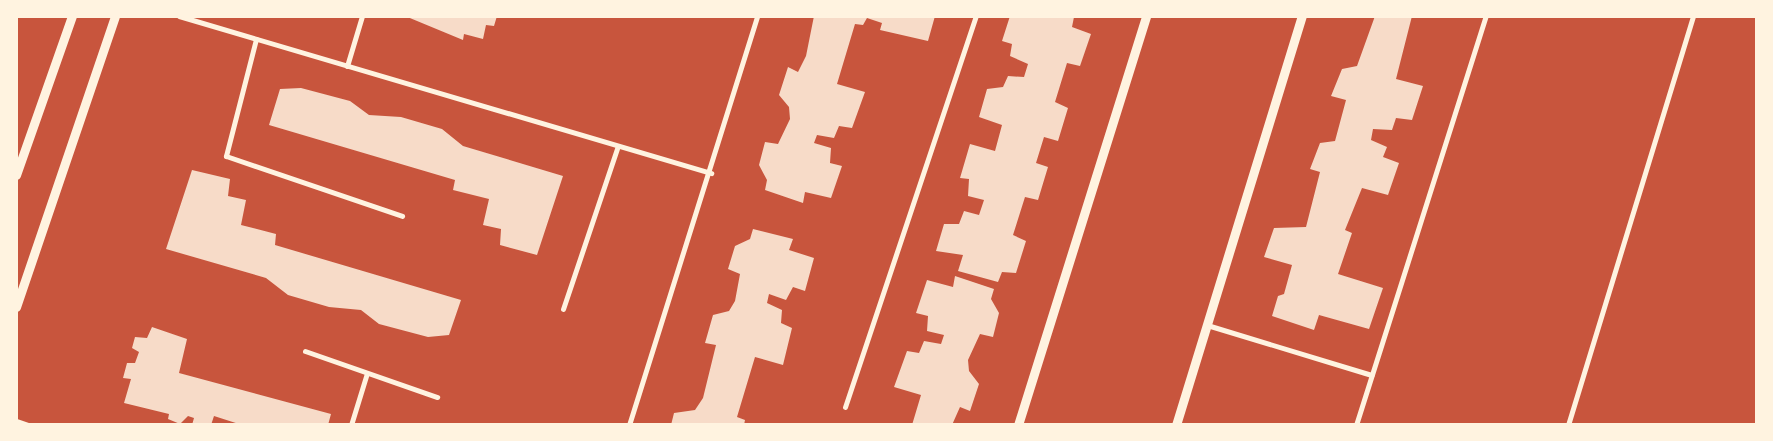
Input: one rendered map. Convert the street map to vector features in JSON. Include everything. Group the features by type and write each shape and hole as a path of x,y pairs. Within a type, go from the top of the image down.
{"street":[{"path":"16,175 72,16"},
{"path":"16,307 115,16"},
{"path":"179,16 710,174"},
{"path":"347,66 362,16"},
{"path":"629,425 710,174 756,16"},
{"path":"844,408 976,16"},
{"path":"1018,425 1146,16"},
{"path":"1176,425 1302,16"},
{"path":"1356,425 1486,16"},
{"path":"1568,425 1693,16"},
{"path":"256,39 226,156 402,216"},
{"path":"563,309 618,146"},
{"path":"1207,326 1372,375"},
{"path":"305,351 437,397"},
{"path":"351,425 368,373"},
{"path":"16,421 28,425"}],"building":[{"path":"405,16 497,16 494,26 486,25 483,39 464,34 463,40"},
{"path":"814,16 935,16 928,41 880,30 882,23 867,18 863,25 855,24 837,84 865,92 852,128 839,126 834,138 817,135 814,143 831,148 830,163 842,166 831,198 805,192 803,203 765,190 767,180 759,165 765,142 778,144 790,119 789,107 779,95 788,67 798,72 806,56"},
{"path":"1010,16 1074,17 1072,27 1091,34 1080,66 1067,63 1055,102 1068,108 1058,141 1044,137 1036,163 1048,167 1038,200 1025,197 1013,235 1026,241 1016,273 1002,272 998,282 958,271 963,255 936,251 944,224 959,224 964,211 979,215 984,200 968,196 969,179 960,178 970,144 995,151 1002,125 979,117 987,89 1003,87 1008,76 1024,77 1028,64 1010,56 1012,44 1002,41"},
{"path":"1375,16 1412,16 1396,79 1423,86 1412,120 1396,118 1392,130 1373,129 1371,140 1387,147 1383,157 1399,163 1388,195 1362,188 1345,230 1352,233 1338,274 1383,288 1369,329 1319,315 1314,330 1272,316 1278,296 1284,294 1292,265 1264,257 1274,228 1306,227 1320,172 1310,169 1320,143 1335,141 1346,100 1331,96 1342,69 1357,66"},
{"path":"301,88 350,101 369,115 401,117 442,129 463,146 563,176 537,255 500,245 501,229 483,225 489,199 453,190 455,180 269,125 280,89"},
{"path":"192,170 230,179 228,196 246,200 241,225 276,234 275,245 461,300 449,335 428,337 379,324 361,310 329,307 288,295 266,278 166,249"},
{"path":"753,229 793,239 789,250 814,258 805,291 793,287 786,300 769,294 767,303 782,310 781,323 792,328 783,365 755,357 737,417 745,420 744,425 671,425 674,413 695,410 703,398 716,345 705,343 713,315 729,311 735,301 740,274 728,269 735,246 750,239"},
{"path":"955,276 994,289 991,299 999,313 993,337 980,334 968,360 969,371 979,384 970,411 960,407 952,425 912,425 921,395 894,387 907,351 919,353 924,341 941,344 944,335 927,331 928,316 916,313 927,280 953,287"},
{"path":"152,327 187,339 179,373 331,414 328,425 242,425 214,416 211,425 192,425 194,418 188,416 180,424 168,419 169,414 124,403 131,379 123,378 127,363 135,363 139,352 132,348 135,337 147,338"}]}
